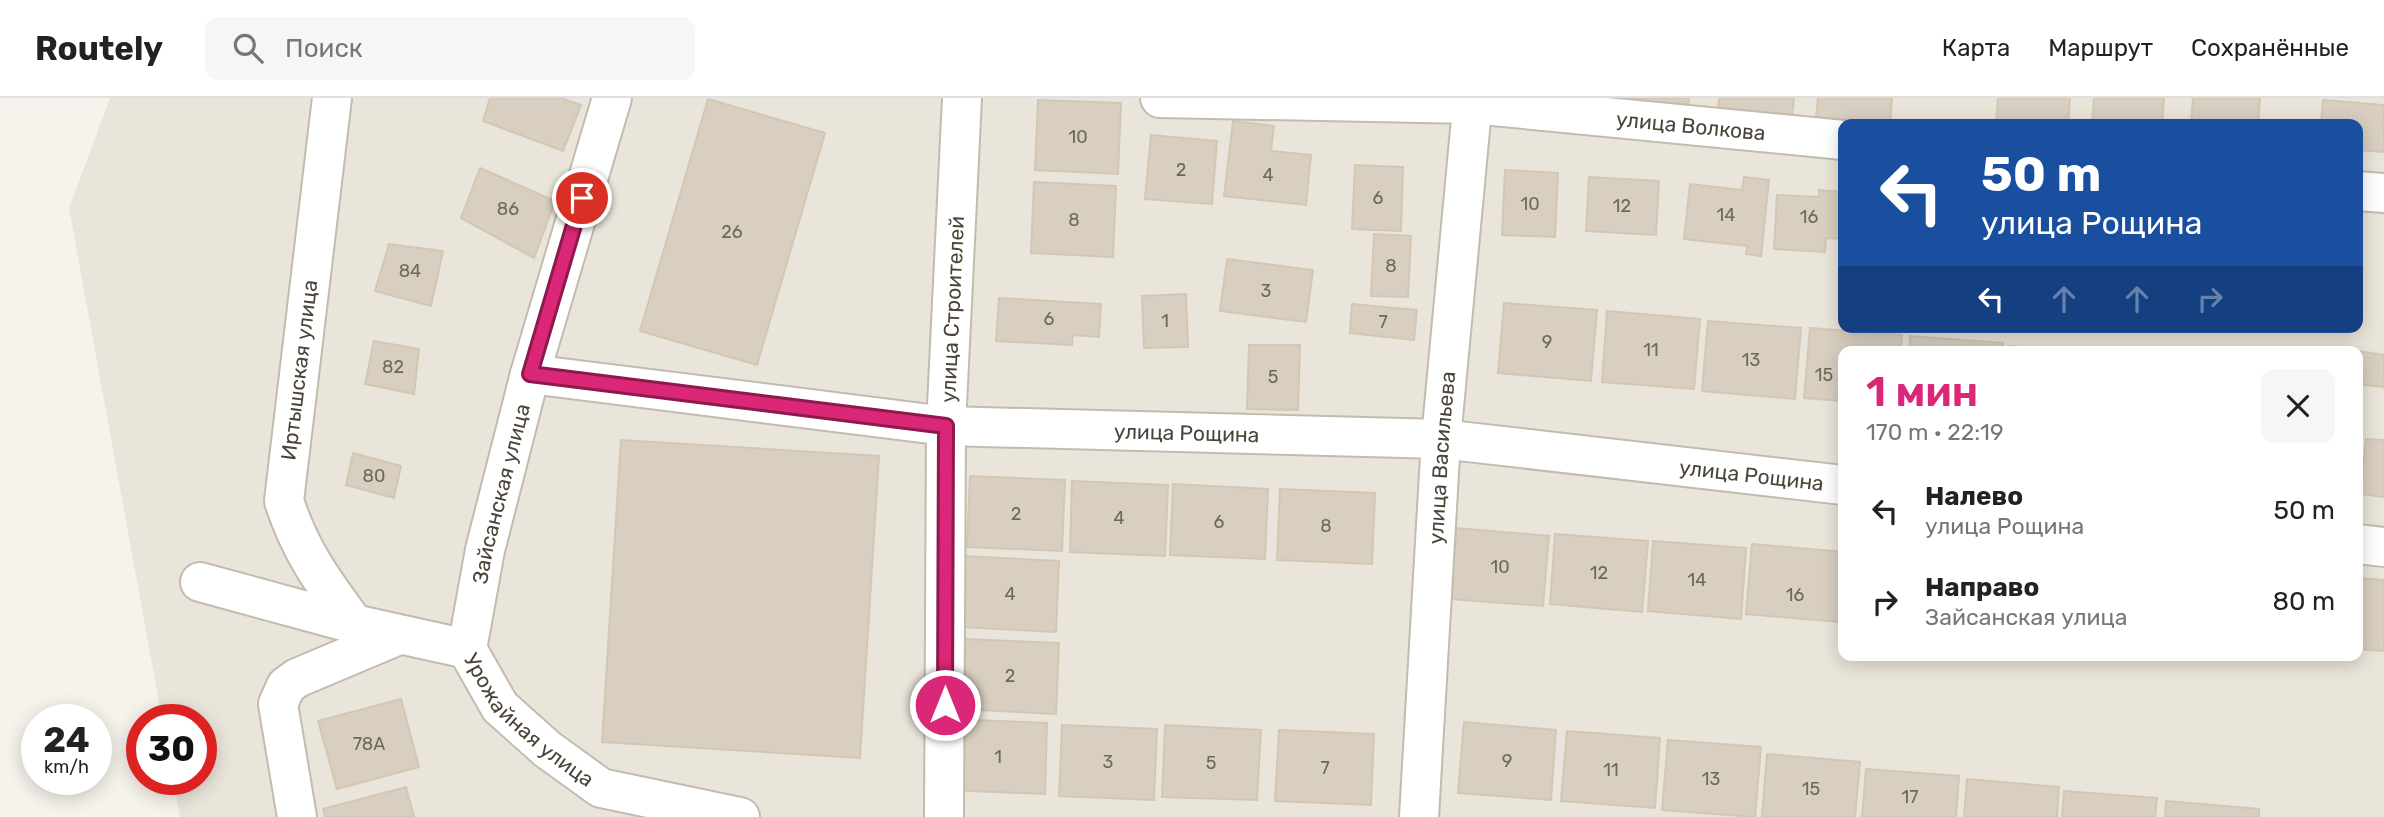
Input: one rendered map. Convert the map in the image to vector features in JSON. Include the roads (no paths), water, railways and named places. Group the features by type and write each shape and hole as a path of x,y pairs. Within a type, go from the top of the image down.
{"street":[{"name":"Иртышская улица","path":"332,98 284,501 295,535 322,581 354,624"},
{"name":"Зайсанская улица","path":"467,649 485,550 530,374 612,98"},
{"name":"улица Строителей","path":"944,817 946,426 962,98"},
{"name":"улица Волкова","path":"1160,98 1472,101 1838,139"},
{"name":"улица Васильева","path":"1419,817 1441,439 1472,101"},
{"path":"2363,191 2384,193"},
{"name":"улица Рощина","path":"530,374 946,426 1441,439 1838,484"},
{"path":"2363,545 2384,547"},
{"name":"Урожайная улица","path":"200,582 354,624 467,649 500,708 547,750 601,788 740,817"},
{"path":"297,817 278,704 286,686 297,678 399,635"}]}
